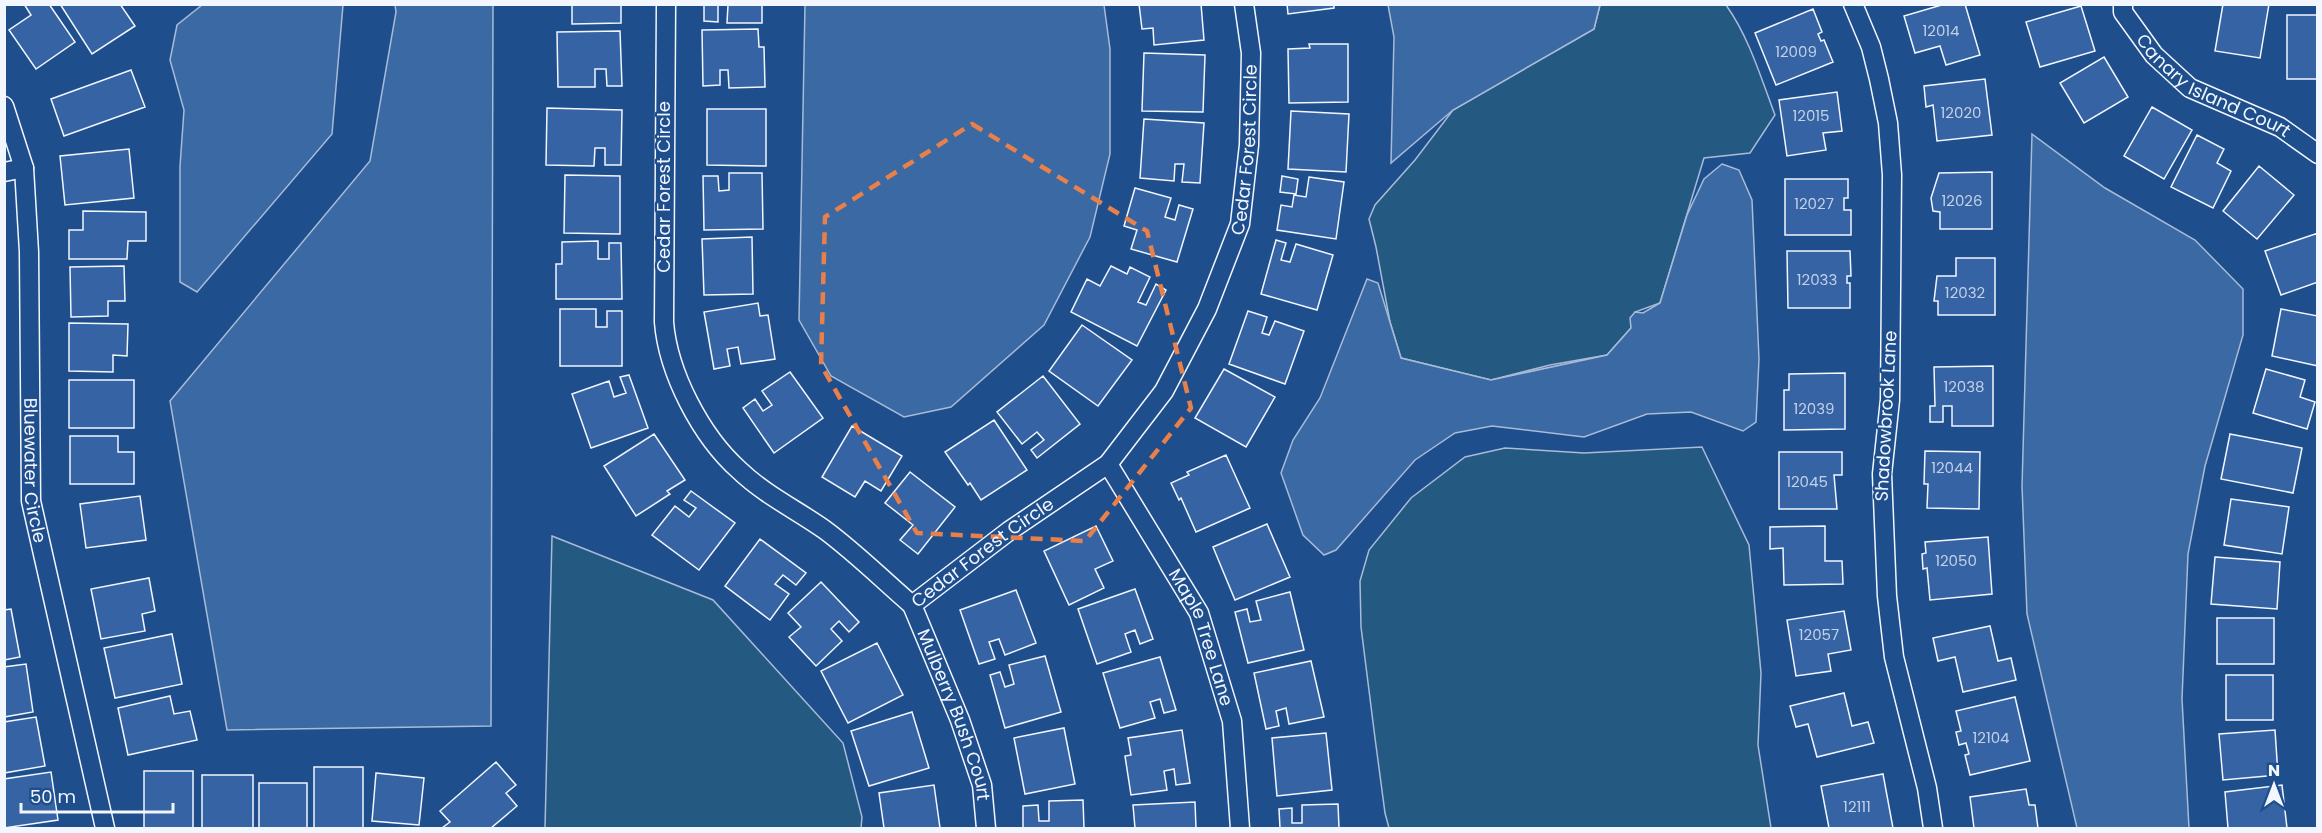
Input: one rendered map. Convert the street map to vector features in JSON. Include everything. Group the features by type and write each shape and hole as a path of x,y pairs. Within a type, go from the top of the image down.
{"street":[{"name":"Cedar Forest Circle","path":"666,4 664,322 666,344 679,381 704,429 738,470 782,504 824,530 912,605 1009,531 1108,464 1164,391 1207,309 1240,225 1249,145 1251,52 1244,4"},
{"name":"Shadowbrook Lane","path":"1853,4 1870,47 1879,79 1888,123 1892,175 1890,400 1882,474 1887,596 1894,657 1927,788 1933,828"},
{"name":"Canary Island Court","path":"2123,4 2123,12 2154,55 2190,88 2280,127 2318,154"},
{"name":"Bluewater Circle","path":"4,106 24,168 29,252 31,501 105,828"},
{"path":"4,171 24,168"},
{"name":"Maple Tree Lane","path":"1108,464 1199,613 1232,721 1240,828"},
{"name":"Mulberry Bush Court","path":"912,605 968,742 982,784 986,828"}],"highlighted area":[{"path":"972,124 1147,231 1191,408 1085,541 917,533 821,365 825,217"}],"shaded area":[{"path":"1388,4 1600,5 1594,29 1453,110 1391,163 1394,37"},
{"path":"202,5 343,5 332,134 197,292 180,282 180,166 184,110 170,60 177,25"},
{"path":"395,5 493,5 491,726 227,730 170,401 370,161 396,12"},
{"path":"805,5 1104,5 1110,49 1110,154 1090,237 1044,325 951,407 904,417 831,376 799,320"},
{"path":"1600,5 1726,5 1748,44 1775,115 1750,153 1704,158 1660,303 1635,312 1631,328 1607,355 1550,365 1491,380 1401,358 1390,322 1369,219 1375,205 1415,160 1453,110 1594,29"},
{"path":"2032,134 2105,188 2195,240 2243,289 2243,335 2205,466 2188,554 2182,699 2189,828 2077,828 2027,614 2022,486"},
{"path":"1722,164 1739,170 1752,200 1759,359 1756,422 1743,431 1691,412 1647,414 1584,437 1492,426 1455,433 1415,460 1336,550 1324,555 1303,535 1281,473 1293,440 1320,398 1367,279 1378,283 1401,358 1491,380 1607,355 1631,328 1630,318 1635,312 1643,313 1660,303 1687,215 1704,179"},
{"path":"1702,447 1749,545 1761,673 1758,745 1771,828 1389,828 1385,813 1361,627 1360,581 1369,550 1411,498 1465,457 1505,448 1584,453"},
{"path":"552,536 713,600 843,743 862,817 861,828 545,828"}],"building":[{"path":"24,4 49,4 75,42 36,69 9,30 31,15"},
{"path":"60,4 120,4 135,26 92,54"},
{"path":"559,4 621,4 621,23 572,24 572,5"},
{"path":"704,4 762,4 762,23 727,23 728,5 718,5 718,22 704,21"},
{"path":"1139,4 1201,4 1204,40 1154,45 1153,28 1142,29"},
{"path":"1287,4 1334,4 1334,8 1288,14"},
{"path":"1945,4 1965,4 1980,55 1946,65 1940,46 1915,53 1904,16"},
{"path":"2223,4 2269,4 2260,58 2215,51"},
{"path":"2081,6 2095,51 2040,67 2026,22"},
{"path":"1813,9 1822,32 1818,34 1821,41 1824,40 1833,62 1776,85 1755,33"},
{"path":"2287,15 2318,15 2318,79 2287,79"},
{"path":"758,29 759,47 764,47 765,87 729,88 728,70 720,70 720,85 703,86 702,30"},
{"path":"620,31 622,86 607,86 606,69 595,69 595,87 558,87 557,32"},
{"path":"1309,44 1348,44 1348,102 1289,103 1288,49 1310,48"},
{"path":"1144,53 1205,55 1203,112 1142,111"},
{"path":"2104,57 2128,97 2084,123 2060,83"},
{"path":"131,70 145,107 64,136 51,99"},
{"path":"1985,79 1992,135 1937,141 1933,105 1926,107 1924,86"},
{"path":"1837,92 1842,131 1823,133 1826,150 1787,156 1779,100"},
{"path":"2152,107 2192,130 2164,179 2124,156"},
{"path":"547,108 622,110 621,165 605,165 605,148 595,148 594,166 546,165"},
{"path":"707,109 766,109 766,166 707,165"},
{"path":"1291,111 1349,114 1346,172 1288,169"},
{"path":"1144,119 1204,123 1200,183 1182,182 1184,164 1175,164 1174,181 1140,178"},
{"path":"2197,135 2224,149 2217,163 2231,171 2213,208 2171,187"},
{"path":"129,149 134,198 65,205 60,156"},
{"path":"2259,166 2294,195 2257,239 2223,211"},
{"path":"1992,172 1992,229 1940,229 1940,212 1933,211 1931,198 1939,173"},
{"path":"729,173 762,173 763,229 704,230 703,176 718,176 719,191 729,190"},
{"path":"565,175 620,176 620,234 564,233"},
{"path":"1282,176 1298,179 1296,194 1280,192"},
{"path":"1309,177 1344,182 1336,239 1277,230 1281,205 1292,207 1294,195 1306,197"},
{"path":"1785,179 1848,179 1848,198 1844,198 1844,210 1851,210 1851,235 1785,235"},
{"path":"1135,188 1171,198 1165,217 1175,220 1179,205 1193,209 1177,262 1131,249 1137,230 1124,226"},
{"path":"83,211 146,212 146,241 128,241 127,259 69,259 69,230 83,230"},
{"path":"2318,233 2318,282 2281,295 2265,251"},
{"path":"752,237 753,294 704,295 702,239"},
{"path":"1276,240 1286,243 1281,260 1290,262 1296,244 1333,255 1317,310 1261,294"},
{"path":"598,241 598,259 609,259 609,243 621,243 622,299 556,299 556,264 562,264 562,242"},
{"path":"1787,251 1850,251 1851,276 1847,276 1847,283 1850,283 1850,308 1788,308"},
{"path":"1956,258 1995,258 1995,315 1938,315 1938,301 1934,301 1937,276 1956,276"},
{"path":"124,266 125,301 108,301 108,316 71,317 70,267"},
{"path":"1111,266 1127,274 1130,267 1150,277 1138,302 1146,305 1156,284 1166,290 1137,346 1071,312 1087,279 1100,286"},
{"path":"758,303 760,316 768,315 775,359 741,364 738,347 727,349 730,366 714,369 704,312"},
{"path":"560,309 596,309 596,327 607,327 607,311 622,311 622,366 560,366"},
{"path":"2281,309 2318,316 2318,366 2272,356"},
{"path":"1248,311 1267,317 1262,333 1269,335 1275,321 1304,331 1285,384 1229,364"},
{"path":"69,323 128,324 127,356 113,355 113,372 69,371"},
{"path":"1082,325 1132,360 1098,406 1049,371"},
{"path":"1993,366 1993,426 1952,426 1952,406 1943,406 1943,422 1930,422 1930,406 1935,406 1934,367"},
{"path":"1224,369 1275,397 1246,447 1195,418"},
{"path":"2266,369 2305,380 2300,397 2315,402 2307,429 2253,413"},
{"path":"790,372 823,418 774,453 743,408 755,399 763,411 772,405 762,391"},
{"path":"1845,373 1845,429 1784,430 1784,390 1789,390 1789,374"},
{"path":"629,375 648,428 591,448 572,394 609,381 614,397 626,393 620,377"},
{"path":"1043,376 1080,424 1037,458 1031,450 1044,440 1037,432 1022,444 997,412"},
{"path":"69,380 134,380 134,428 69,428"},
{"path":"994,420 1027,470 981,500 945,452"},
{"path":"852,426 902,456 881,491 865,481 855,497 822,477"},
{"path":"654,434 685,480 667,491 670,494 636,516 604,466"},
{"path":"2230,434 2302,448 2293,493 2221,479"},
{"path":"70,436 118,436 118,452 134,452 134,484 70,484"},
{"path":"1925,451 1980,452 1979,509 1927,508 1928,484 1924,484"},
{"path":"1779,452 1842,452 1842,475 1834,475 1837,509 1779,509"},
{"path":"1226,455 1250,508 1196,532 1181,498 1179,500 1171,483 1189,475 1187,472"},
{"path":"910,472 955,507 918,554 900,540 913,525 885,503"},
{"path":"691,491 735,523 699,570 652,535 675,506 689,517 696,508 684,500"},
{"path":"140,496 146,540 86,548 80,504"},
{"path":"2231,499 2289,507 2282,554 2224,545"},
{"path":"1267,524 1290,577 1235,600 1213,547"},
{"path":"1096,526 1113,561 1095,569 1104,588 1069,605 1044,551"},
{"path":"1825,526 1825,561 1842,561 1843,584 1784,585 1783,548 1770,549 1770,527"},
{"path":"1988,537 1992,594 1930,600 1927,568 1923,569 1922,554 1926,553 1925,542"},
{"path":"760,539 806,573 796,585 783,575 775,584 789,594 770,620 725,586"},
{"path":"2215,557 2280,562 2277,609 2211,604"},
{"path":"149,578 155,611 142,614 145,631 101,639 91,589"},
{"path":"821,582 859,622 849,632 839,621 831,629 842,641 816,666 789,637 801,627 788,613"},
{"path":"1135,589 1153,639 1140,644 1135,630 1125,634 1131,652 1097,664 1078,609"},
{"path":"1016,590 1036,643 1005,655 999,639 989,642 995,659 979,664 960,610"},
{"path":"1290,592 1304,650 1248,663 1235,612 1247,609 1250,622 1261,620 1256,601"},
{"path":"11,609 20,657 4,660 4,610"},
{"path":"1844,611 1851,650 1828,654 1831,671 1796,676 1787,620"},
{"path":"2217,618 2274,618 2274,664 2217,664"},
{"path":"1990,626 1998,661 2011,658 2016,680 1963,692 1955,657 1938,661 1933,638"},
{"path":"172,634 182,684 115,698 104,648"},
{"path":"877,643 903,695 848,723 821,671"},
{"path":"1045,656 1061,712 1005,728 990,675 1000,672 1005,687 1014,684 1009,665"},
{"path":"1160,657 1176,710 1164,713 1160,699 1150,702 1155,718 1120,728 1103,673"},
{"path":"1311,661 1324,717 1289,724 1286,708 1276,711 1279,726 1266,729 1254,673"},
{"path":"26,664 33,712 4,717 4,667"},
{"path":"2226,675 2273,675 2273,720 2226,720"},
{"path":"1844,693 1852,726 1868,722 1874,743 1817,757 1808,724 1796,727 1790,706"},
{"path":"170,696 174,714 190,711 197,740 128,755 118,708"},
{"path":"2015,697 2030,761 1970,775 1965,755 1969,754 1966,743 1959,745 1956,732 1961,731 1956,711"},
{"path":"912,712 929,768 869,786 851,731"},
{"path":"36,717 45,766 4,773 4,722"},
{"path":"1064,728 1075,784 1025,794 1014,738"},
{"path":"1182,730 1190,783 1176,785 1174,769 1164,771 1167,790 1131,795 1125,756 1131,755 1128,738"},
{"path":"2275,730 2278,775 2223,780 2219,734"},
{"path":"1326,733 1332,790 1277,796 1272,738"},
{"path":"496,762 516,785 506,793 517,806 491,828 442,828 450,822 440,811"},
{"path":"314,767 363,767 363,828 314,828"},
{"path":"144,771 193,771 193,828 144,828"},
{"path":"51,772 58,820 4,828 4,779"},
{"path":"376,773 424,778 419,825 372,821"},
{"path":"1883,774 1893,828 1829,828 1821,786"},
{"path":"202,775 253,775 253,828 202,828"},
{"path":"259,783 307,783 307,828 259,828"},
{"path":"934,785 940,828 884,828 879,793"},
{"path":"2282,785 2287,828 2228,828 2225,792"},
{"path":"2026,789 2029,805 2035,805 2038,828 1974,828 1970,797"},
{"path":"1083,800 1084,828 1023,828 1023,806 1038,805 1039,821 1049,821 1049,801"},
{"path":"1195,802 1196,828 1135,828 1133,805"},
{"path":"1338,804 1339,828 1280,828 1279,809 1292,808 1292,823 1302,823 1302,805"}]}
